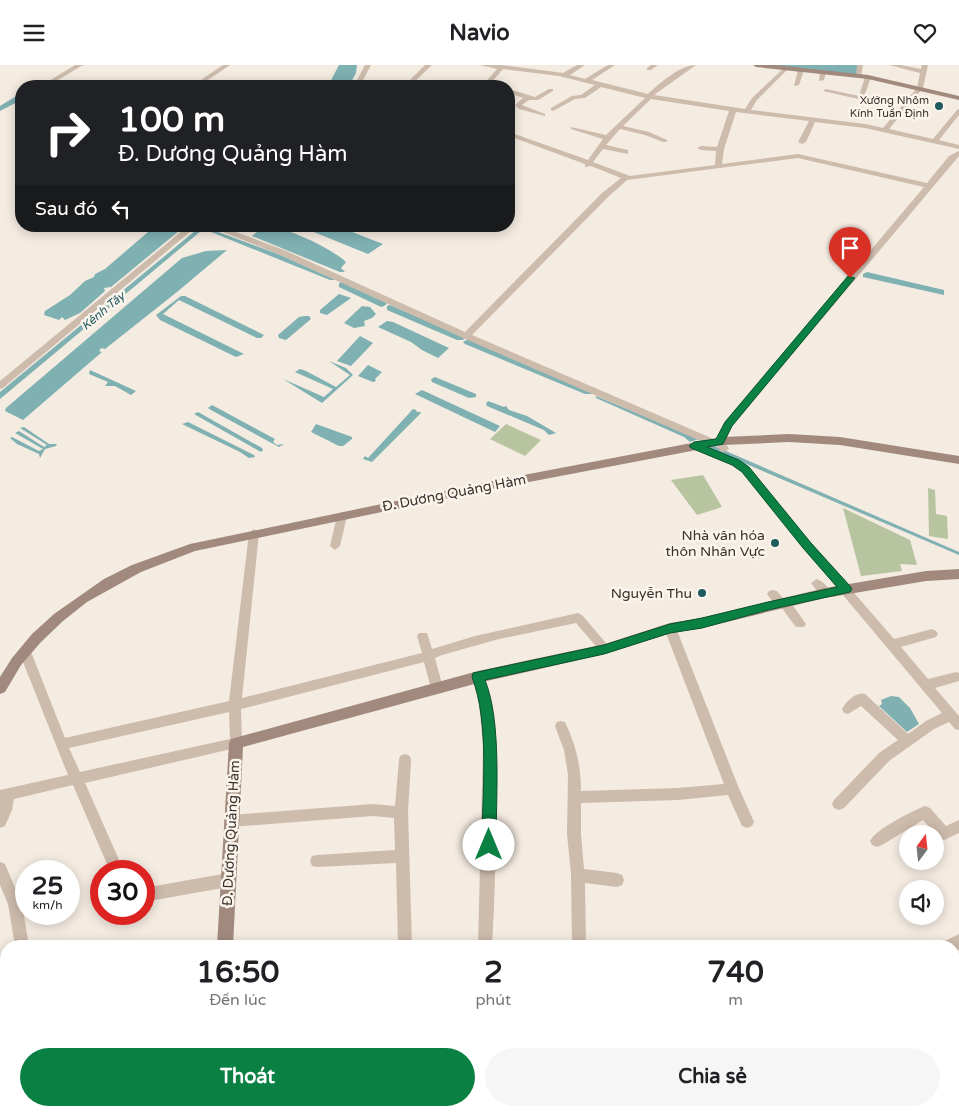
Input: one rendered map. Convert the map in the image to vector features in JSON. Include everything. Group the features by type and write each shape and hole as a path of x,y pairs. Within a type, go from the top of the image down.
{"main road":[{"path":"756,65 802,70 822,76 868,77 959,98"},
{"name":"Đ. Dương Quảng Hàm","path":"0,688 25,652 51,623 78,600 121,575 156,559 194,547 254,533 694,446 789,438 840,441 959,460"},
{"name":"Đ. Dương Quảng Hàm","path":"225,940 236,743 478,677 604,649 670,628 702,623 821,588 846,589 926,576 959,574"}],"street":[{"path":"54,80 80,65"},
{"path":"204,80 227,65"},
{"path":"360,80 368,65"},
{"path":"413,80 429,65"},
{"path":"228,232 281,252 466,336 719,445 728,425 959,149 935,141 885,130 813,119 733,110 650,96 535,68 483,65"},
{"path":"563,75 582,65"},
{"path":"586,81 612,65"},
{"path":"588,165 607,137 620,127 650,96 661,86 693,65"},
{"path":"859,76 860,65"},
{"path":"885,130 920,88 924,68 892,65"},
{"path":"491,80 502,67"},
{"path":"746,111 754,99 785,69"},
{"path":"796,85 802,70"},
{"path":"826,91 861,99 868,77"},
{"path":"553,109 574,97 584,97 601,84"},
{"path":"515,93 536,99 551,90"},
{"path":"528,98 518,105 521,108 543,115"},
{"path":"718,166 720,149 733,110"},
{"path":"935,141 959,111"},
{"path":"802,143 813,119"},
{"path":"620,127 647,133 665,141"},
{"path":"572,128 607,137"},
{"path":"515,136 588,165 626,177 665,175 798,156 929,186"},
{"path":"601,146 625,152"},
{"path":"701,148 720,149"},
{"path":"466,336 605,195 626,177"},
{"path":"0,386 186,232"},
{"path":"694,446 746,469 807,546 846,589 955,720 930,725 906,740 884,757 839,804"},
{"path":"335,546 342,516"},
{"path":"0,822 5,811 4,795 236,743 235,705 254,533"},
{"path":"779,600 800,624"},
{"path":"60,744 235,705 429,656 432,652 458,645 578,618 583,621 604,649"},
{"path":"670,628 731,786 747,822"},
{"path":"892,644 932,634"},
{"path":"423,636 437,689"},
{"path":"25,652 60,744 112,860"},
{"path":"478,677 484,692 489,734 489,861 485,940"},
{"path":"926,685 956,677"},
{"path":"848,709 861,698 906,740"},
{"path":"561,726 569,739 574,756 576,797 574,828 578,875 578,940"},
{"path":"405,760 401,812 405,940"},
{"path":"576,797 678,794 726,790 731,786"},
{"path":"231,821 373,810 401,812"},
{"path":"877,841 925,812 944,834 959,826"},
{"path":"317,861 402,856"},
{"path":"0,869 15,904 21,940"},
{"path":"578,875 617,880"},
{"path":"155,893 228,880"}],"green space":[{"path":"506,424 541,440 525,456 490,439"},
{"path":"703,475 722,507 697,515 671,480"},
{"path":"928,488 935,490 936,514 947,516 948,539 929,536"},
{"path":"843,508 910,540 917,565 900,564 902,571 861,576"}],"water":[{"path":"339,65 357,65 352,80 331,80"},
{"path":"772,65 857,65 857,75"},
{"path":"148,232 178,232 111,287 104,288 105,291 80,313 65,320 62,317 59,320 44,315 45,311 70,295 85,281 94,277 95,274 105,269"},
{"name":"Kênh Tây","path":"194,232 200,232 0,399 0,392"},
{"path":"211,232 218,232 278,254 336,280 330,280"},
{"path":"257,232 290,232 295,234 339,256 346,262 341,268 345,272 340,272 252,236"},
{"path":"314,232 352,232 383,244 368,254"},
{"path":"227,250 105,349 101,348 99,351 102,352 23,420 5,411 6,408 182,258 206,251"},
{"path":"867,272 944,290 944,295 863,277 863,274"},
{"path":"339,294 351,298 327,315 320,313 320,310"},
{"path":"181,296 185,296 264,335 261,338 257,338 179,300 163,314 244,354 236,357 160,320 156,315"},
{"path":"362,306 370,307 376,314 364,321 365,326 354,328 344,323"},
{"path":"309,316 311,319 286,340 279,338 278,335 299,317"},
{"path":"387,321 449,348 438,358 411,342 378,327"},
{"path":"360,336 373,343 351,366 337,361"},
{"path":"329,361 346,368 353,375 322,403 283,379 324,397 333,389 295,372 300,369 306,371 336,387 350,375"},
{"path":"368,365 382,372 375,379 376,381 373,382 358,376"},
{"path":"90,370 136,391 131,395 115,386 105,386 108,382 89,374"},
{"path":"435,377 476,394 476,397 469,398 432,382 431,379"},
{"path":"422,390 500,426 495,432 415,394"},
{"path":"596,396 699,439 690,442 684,437 596,398"},
{"path":"488,401 506,406 509,410 527,416 556,433 549,435 544,430 487,406"},
{"path":"212,405 275,439 273,442 277,445 284,444 279,447 208,408"},
{"path":"413,409 421,412 420,414 372,462 363,459 365,456 368,458"},
{"path":"198,412 263,450 261,452 194,414"},
{"path":"188,422 255,457 249,458 182,424"},
{"path":"316,424 352,437 352,439 343,446 339,446 311,432"},
{"path":"24,427 49,444 57,444 56,446 45,449 40,458 39,454 17,444 10,438 12,437 39,451 43,449 15,433 19,431 44,447 47,445 20,428"},
{"path":"712,445 959,552 959,555 709,448"},
{"path":"891,696 899,697 910,708 919,724 907,732 879,706 882,704 881,700"}],"waterway":[{"path":"0,109 15,100"},
{"path":"342,285 382,304"},
{"path":"390,308 460,338"},
{"path":"468,342 589,392"}],"place":[{"name":"Xưởng Nhôm Kính Tuấn Định","path":"939,106"},
{"name":"Nhà văn hóa thôn Nhân Vực","path":"775,543"},
{"name":"Nguyễn Thu","path":"702,593"}],"route":[{"path":"489,845 489,734 484,692 478,677 604,649 670,628 702,623 846,589 807,546 746,469 694,446 720,442 723,431 850,278"}]}
